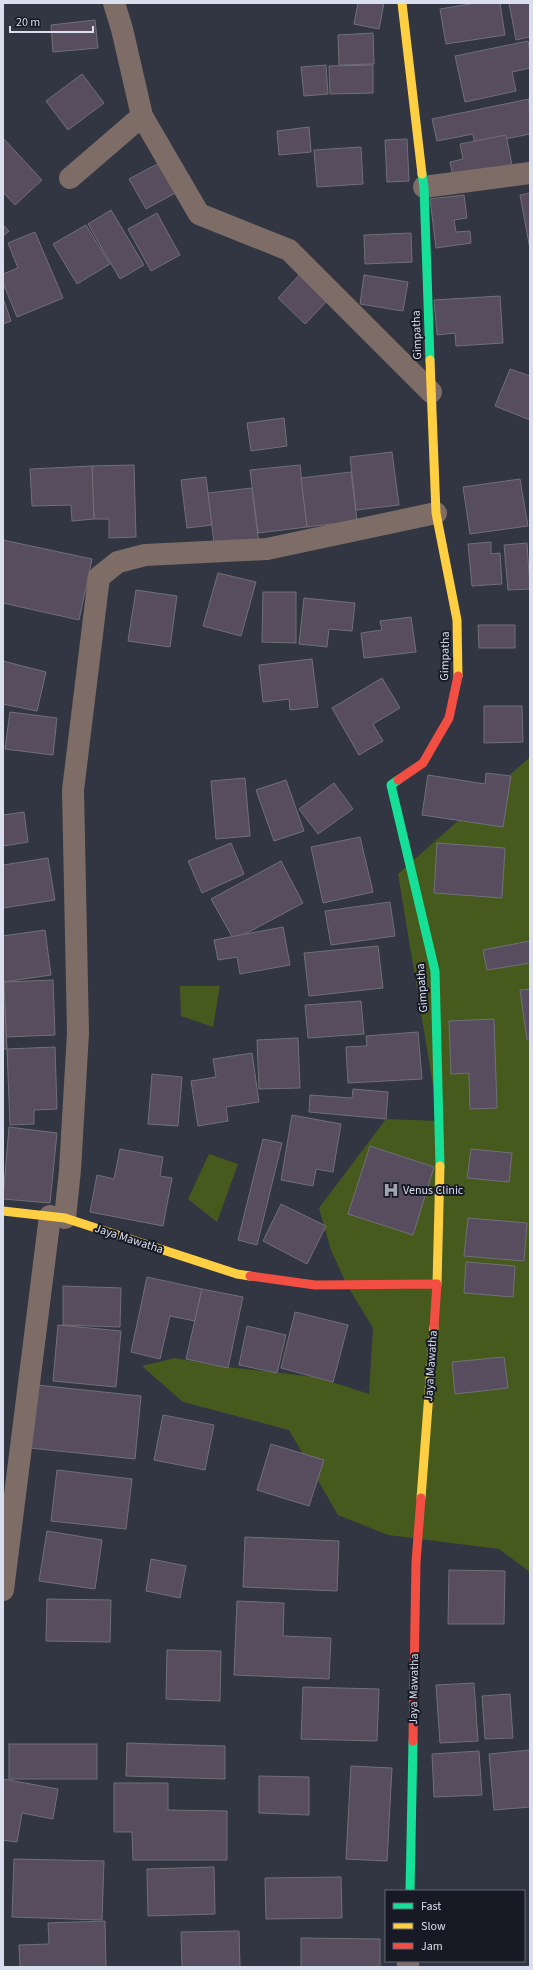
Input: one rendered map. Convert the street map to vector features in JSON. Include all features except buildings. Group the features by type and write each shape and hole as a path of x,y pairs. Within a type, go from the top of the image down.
{"street":[{"path":"114,3 122,29 142,116 199,214 289,250 431,392"},
{"name":"Gimpatha","path":"402,3 417,143 424,187 436,513 457,620 458,677 449,718 423,763 391,786 435,971 441,1190 437,1284"},
{"path":"70,178 142,116"},
{"path":"424,187 530,173"},
{"path":"3,1590 57,1217 70,1170 78,1033 73,790 99,577 118,562 145,555 267,549 436,513"},
{"name":"Jaya Mawatha","path":"3,1211 57,1217 237,1274 314,1285 437,1284 416,1562 410,1890"}],"green space":[{"path":"530,757 530,1572 499,1549 388,1535 338,1515 289,1430 183,1402 142,1366 175,1358 218,1366 316,1377 369,1394 373,1328 347,1285 331,1250 319,1208 386,1119 439,1121 398,874"},
{"path":"180,986 220,986 213,1027 181,1016"},
{"path":"209,1154 238,1164 217,1222 188,1199"}],"traffic: fast":[{"path":"422,174 424,187 430,360"},
{"path":"398,780 391,785 435,971 440,1166"},
{"path":"410,1890 413,1741"}],"traffic: slow":[{"path":"402,3 422,174"},
{"path":"430,360 436,513 457,620 458,676"},
{"path":"437,1284 440,1166"},
{"path":"3,1211 65,1218 237,1274 250,1276"},
{"path":"421,1498 434,1327"}],"traffic: jam":[{"path":"398,780 423,763 449,718 458,676"},
{"path":"250,1276 315,1285 437,1284 434,1327"},
{"path":"413,1741 416,1562 421,1498"}],"place":[{"name":"Venus Clinic","path":"391,1190"}]}
